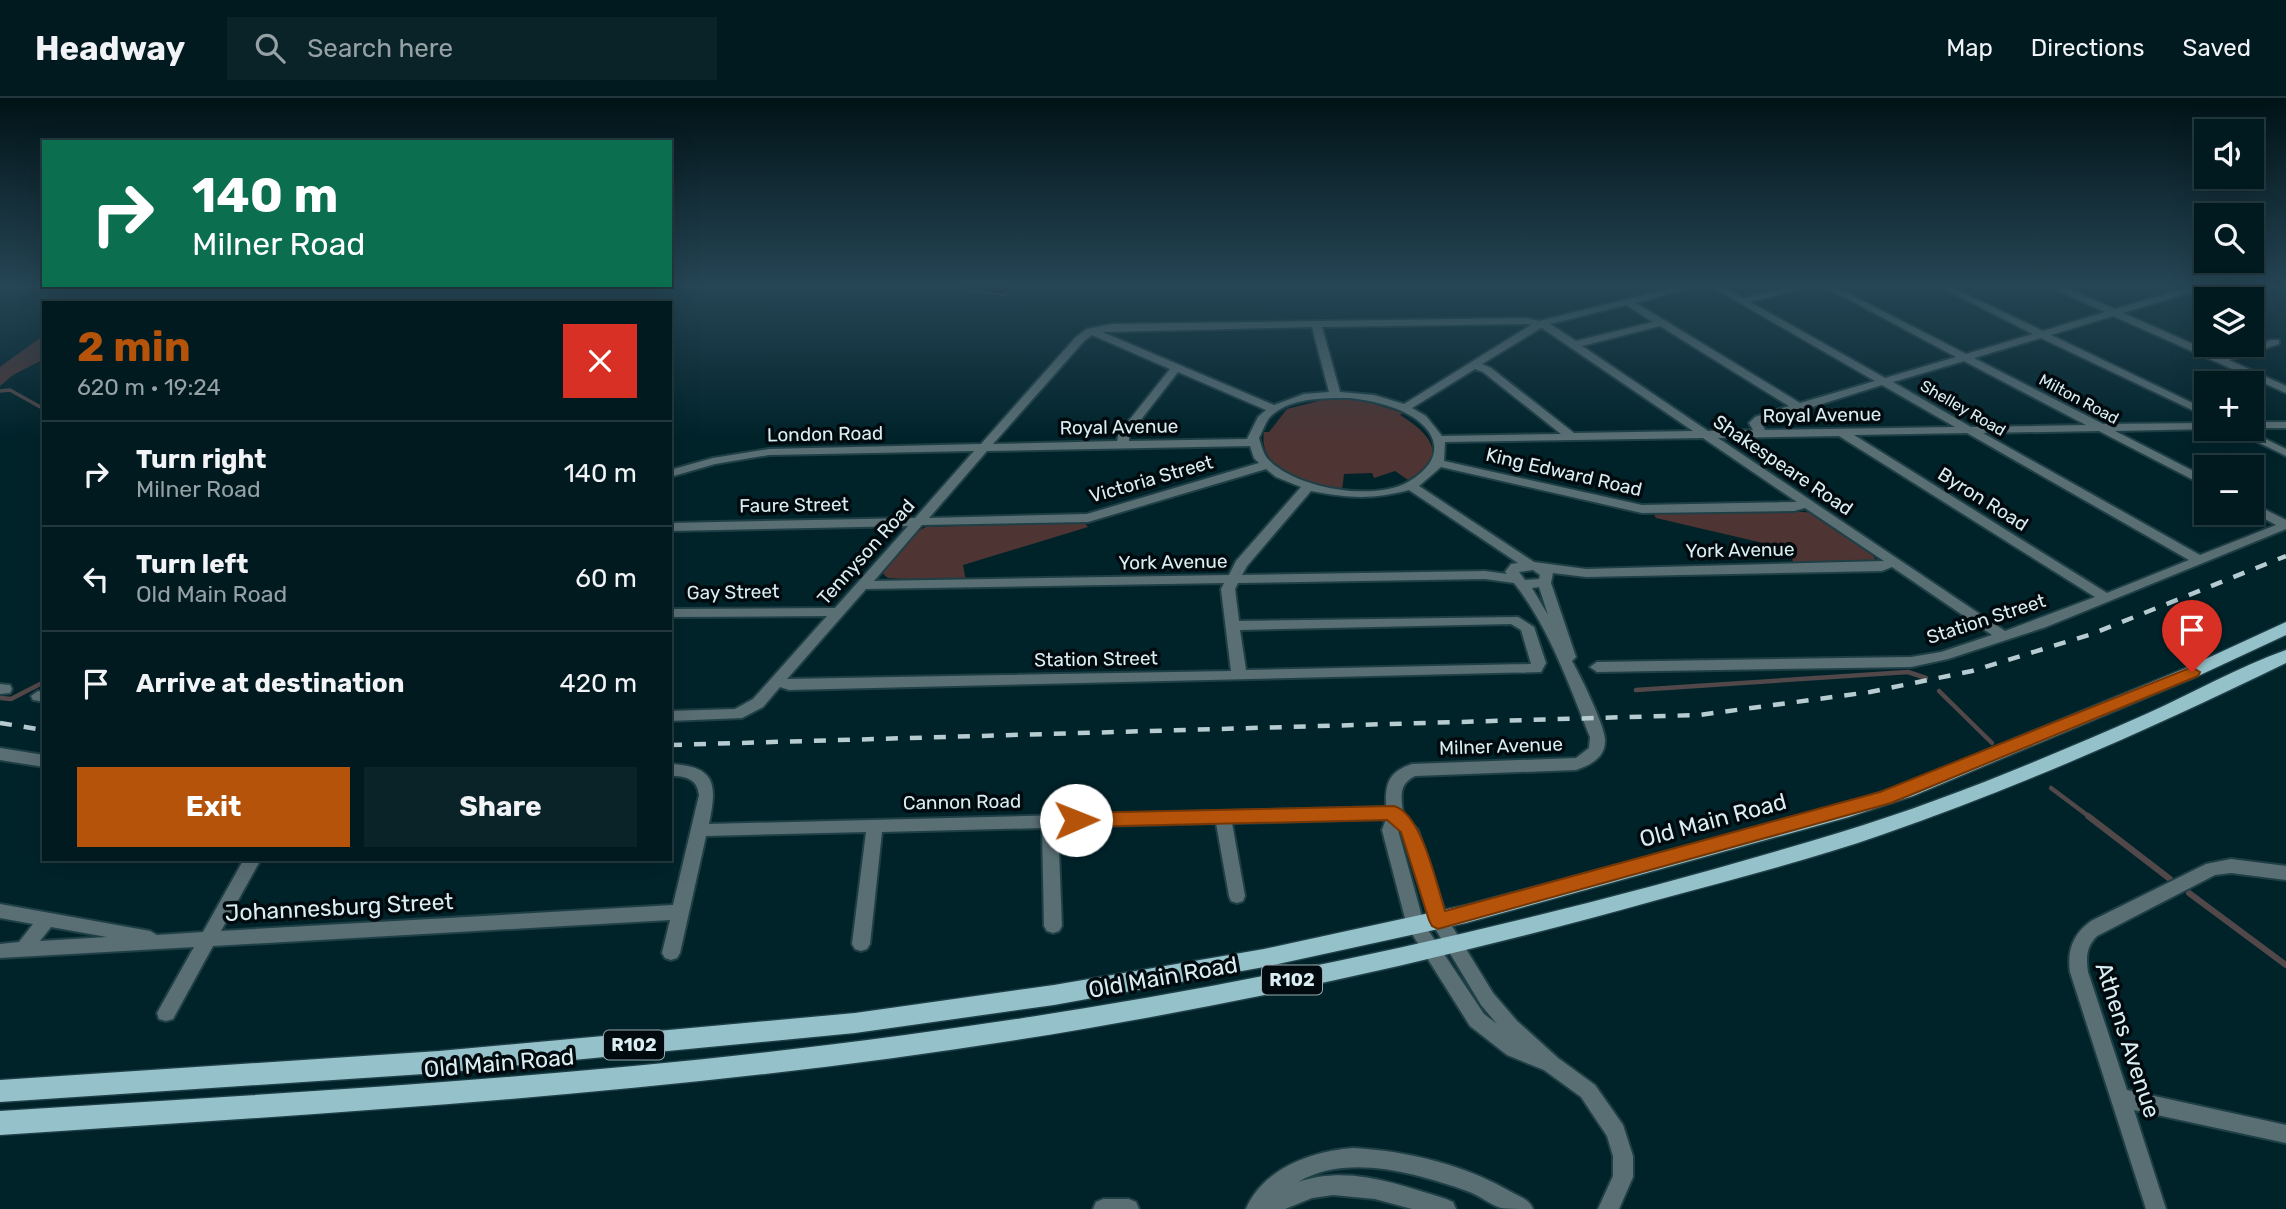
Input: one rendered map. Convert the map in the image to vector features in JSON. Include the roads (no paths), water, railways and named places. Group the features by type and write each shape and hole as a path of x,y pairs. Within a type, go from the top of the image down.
{"main road":[{"name":"Old Main Road","path":"0,1091 439,1062 855,1023 1054,995 1264,958 1427,923 1842,812 1906,791 2192,672 2286,628"},
{"name":"Old Main Road","path":"0,1123 424,1096 638,1077 854,1052 1186,1001 1442,947 1587,913 1877,829 1975,793 2219,689 2286,656"}],"street":[{"name":"Tennyson Road","path":"777,681 1084,336"},
{"path":"1102,336 1274,409"},
{"path":"1319,336 1335,394"},
{"path":"1404,408 1521,336"},
{"name":"Shakespeare Road","path":"1559,336 2004,637"},
{"path":"1574,345 1610,336"},
{"path":"1682,336 1798,407"},
{"name":"Shelley Road","path":"1804,336 2199,560"},
{"name":"Milton Road","path":"1924,336 2194,476"},
{"path":"1761,434 1755,423 1757,420 2036,336"},
{"path":"2046,336 2194,408"},
{"path":"2168,336 2286,390"},
{"path":"2221,360 2275,342"},
{"path":"1475,365 1487,370 1572,437"},
{"path":"1123,444 1123,435 1176,368"},
{"path":"1335,394 1371,398 1404,408 1425,422 1438,439 1438,463 1423,479 1411,486 1385,493 1354,496 1307,488 1284,478 1266,465 1255,442 1261,421 1274,409 1302,398 1335,394"},
{"path":"2264,425 2286,425"},
{"name":"Royal Avenue","path":"1438,439 2194,426"},
{"name":"Byron Road","path":"1842,432 2106,598"},
{"path":"2262,441 2286,453"},
{"name":"Royal Avenue","path":"984,448 1255,442"},
{"name":"London Road","path":"672,473 713,461 769,452 984,448"},
{"name":"King Edward Road","path":"1438,463 1648,510 1794,507 1808,503"},
{"name":"Victoria Street","path":"918,522 1088,518 1266,465"},
{"name":"Milner Avenue","path":"1411,486 1540,574 1570,660 1571,672"},
{"path":"1239,675 1228,589 1241,564 1307,488"},
{"path":"2264,513 2286,525"},
{"name":"Faure Street","path":"672,527 918,522"},
{"name":"Station Street","path":"1597,667 1911,662 1943,656 2004,637 2286,525"},
{"name":"Milner Avenue","path":"1395,815 1393,787 1401,776 1412,770 1576,764 1590,758 1597,748 1598,737 1571,672 1501,546"},
{"name":"York Avenue","path":"1540,574 1882,567 1894,562"},
{"path":"1517,575 1540,574"},
{"path":"1517,575 1540,574"},
{"name":"York Avenue","path":"862,585 1517,575"},
{"name":"Gay Street","path":"672,613 838,612"},
{"name":"Station Street","path":"777,681 789,685 1536,669 1539,660 1527,627 1513,621 1233,626"},
{"path":"672,716 743,713 758,703 777,681"},
{"path":"0,754 42,761"},
{"path":"671,953 702,830 707,786 694,773 672,770"},
{"path":"1395,815 1390,830 1427,923 1487,1030 1514,1049 1551,1064 1588,1091 1616,1132 1623,1156 1623,1177 1618,1195 1608,1209"},
{"name":"Cannon Road","path":"702,830 1395,815"},
{"path":"1223,817 1237,896"},
{"path":"1050,821 1053,926"},
{"path":"861,944 875,825"},
{"path":"166,1013 252,861"},
{"name":"Athens Avenue","path":"2156,1209 2076,959 2077,949 2087,933 2213,869 2231,866 2286,873"},
{"path":"0,911 125,931 163,942"},
{"name":"Johannesburg Street","path":"0,951 680,912"},
{"path":"24,950 47,919"},
{"path":"2121,1098 2286,1134"},
{"path":"1256,1209 1270,1191 1299,1170 1331,1159 1359,1156 1412,1166 1480,1185 1523,1209"},
{"path":"1264,1209 1297,1191 1329,1183 1367,1188 1446,1209"},
{"path":"1103,1209 1129,1209"}],"waterway":[{"path":"0,391 10,390 42,408"},
{"path":"1636,690 1908,672 1926,678"},
{"path":"1,698 11,699 42,683"},
{"path":"1939,691 1992,743"},
{"path":"2051,788 2091,818"},
{"path":"2088,816 2170,879"},
{"path":"2189,893 2286,965"}],"railway":[{"path":"672,745 1699,715 1870,692 1972,671 2092,634 2286,556"},
{"path":"0,723 42,730"}]}
